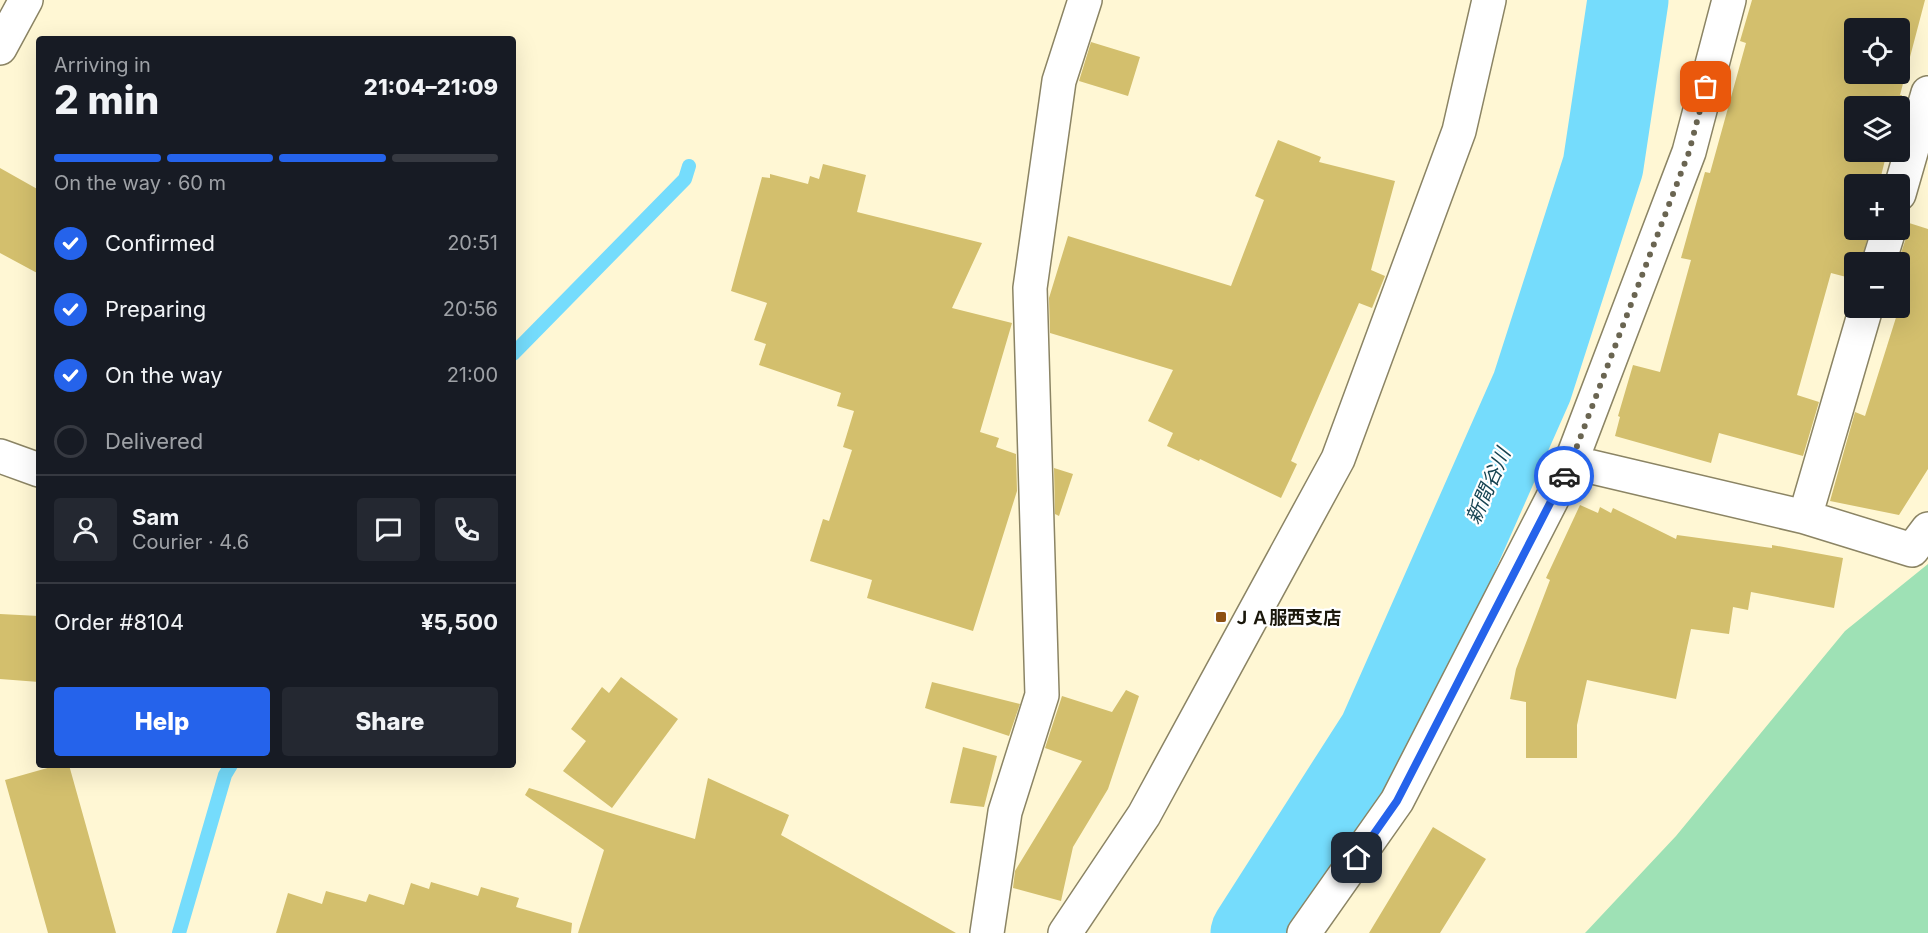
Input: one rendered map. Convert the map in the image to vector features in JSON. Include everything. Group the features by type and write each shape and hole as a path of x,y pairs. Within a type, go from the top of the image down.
{"street":[{"path":"0,48 26,0"},
{"path":"987,933 1005,812 1042,695 1030,288 1059,81 1085,0"},
{"path":"1065,933 1144,815 1338,459 1459,131 1489,0"},
{"path":"1304,933 1397,801 1571,462 1689,152 1729,0"},
{"path":"1905,174 1928,93"},
{"path":"1806,517 1863,318"},
{"path":"0,456 36,469"},
{"path":"1571,462 1806,517 1912,550 1928,529"}],"green space":[{"path":"1928,564 1928,933 1585,933 1676,836 1845,631"}],"building":[{"path":"1752,0 1925,0 1910,57 1910,18 1844,18 1844,84 1903,84 1900,95 1902,95 1844,96 1844,162 1884,162 1882,174 1844,174 1844,240 1867,240 1864,252 1844,252 1844,276 1831,273 1797,395 1819,402 1803,456 1719,433 1711,463 1615,436 1620,417 1618,416 1633,365 1660,372 1691,260 1681,258 1705,172 1710,173 1746,43 1740,41"},
{"path":"1091,42 1140,57 1128,96 1079,81"},
{"path":"1278,140 1321,157 1319,162 1395,181 1371,270 1385,276 1372,308 1359,303 1291,461 1297,464 1281,498 1200,459 1199,461 1167,446 1173,433 1148,421 1173,370 1050,333 1049,298 1068,236 1231,286 1264,200 1255,196"},
{"path":"823,164 866,175 857,212 982,243 952,308 1012,323 980,432 999,438 996,447 1016,454 1017,491 973,631 867,598 872,580 810,561 823,519 829,521 852,450 843,447 854,411 837,406 841,393 759,365 766,344 754,340 767,303 731,291 762,177 770,178 770,174 808,184 810,176 819,179"},
{"path":"0,168 36,188 36,272 0,253"},
{"path":"1910,223 1928,229 1928,469 1899,515 1830,501 1855,412 1865,416 1896,318 1910,318 1910,252 1901,252 1905,240 1910,240"},
{"path":"1054,468 1073,474 1059,516 1055,514"},
{"path":"1580,505 1598,513 1600,507 1611,513 1613,508 1676,539 1677,535 1772,548 1772,545 1843,558 1834,608 1751,592 1748,610 1733,607 1729,634 1691,629 1676,699 1587,680 1577,725 1577,758 1526,758 1526,702 1510,699 1516,669 1550,580 1546,578"},
{"path":"0,614 36,616 36,682 0,679"},
{"path":"621,677 678,719 612,808 563,771 586,741 571,729 602,687 609,693"},
{"path":"932,682 1020,704 1009,736 925,708"},
{"path":"1126,690 1139,696 1108,789 1073,847 1061,901 1013,888 1015,871 1082,761 1045,748 1062,696 1112,712"},
{"path":"963,747 997,756 984,807 950,803"},
{"path":"47,768 70,768 116,933 48,933 5,780"},
{"path":"708,778 789,815 781,835 956,933 578,933 604,850 525,795 529,788 695,839"},
{"path":"1433,827 1486,859 1440,933 1369,933"},
{"path":"431,882 478,896 481,887 519,898 516,907 572,923 571,933 276,933 288,893 322,904 326,891 366,902 369,894 404,905 411,883 429,889"}],"waterway":[{"name":"新間谷川","path":"1251,933 1379,733 1532,387 1603,166 1628,0"},
{"path":"516,351 685,179 689,166"},
{"path":"179,933 225,775 229,768"}],"way so far":[{"path":"1564,476 1689,152 1706,87"}],"place":[{"name":"ＪＡ服西支店","path":"1221,617"}],"route":[{"path":"1357,858 1397,801 1564,476"}]}
